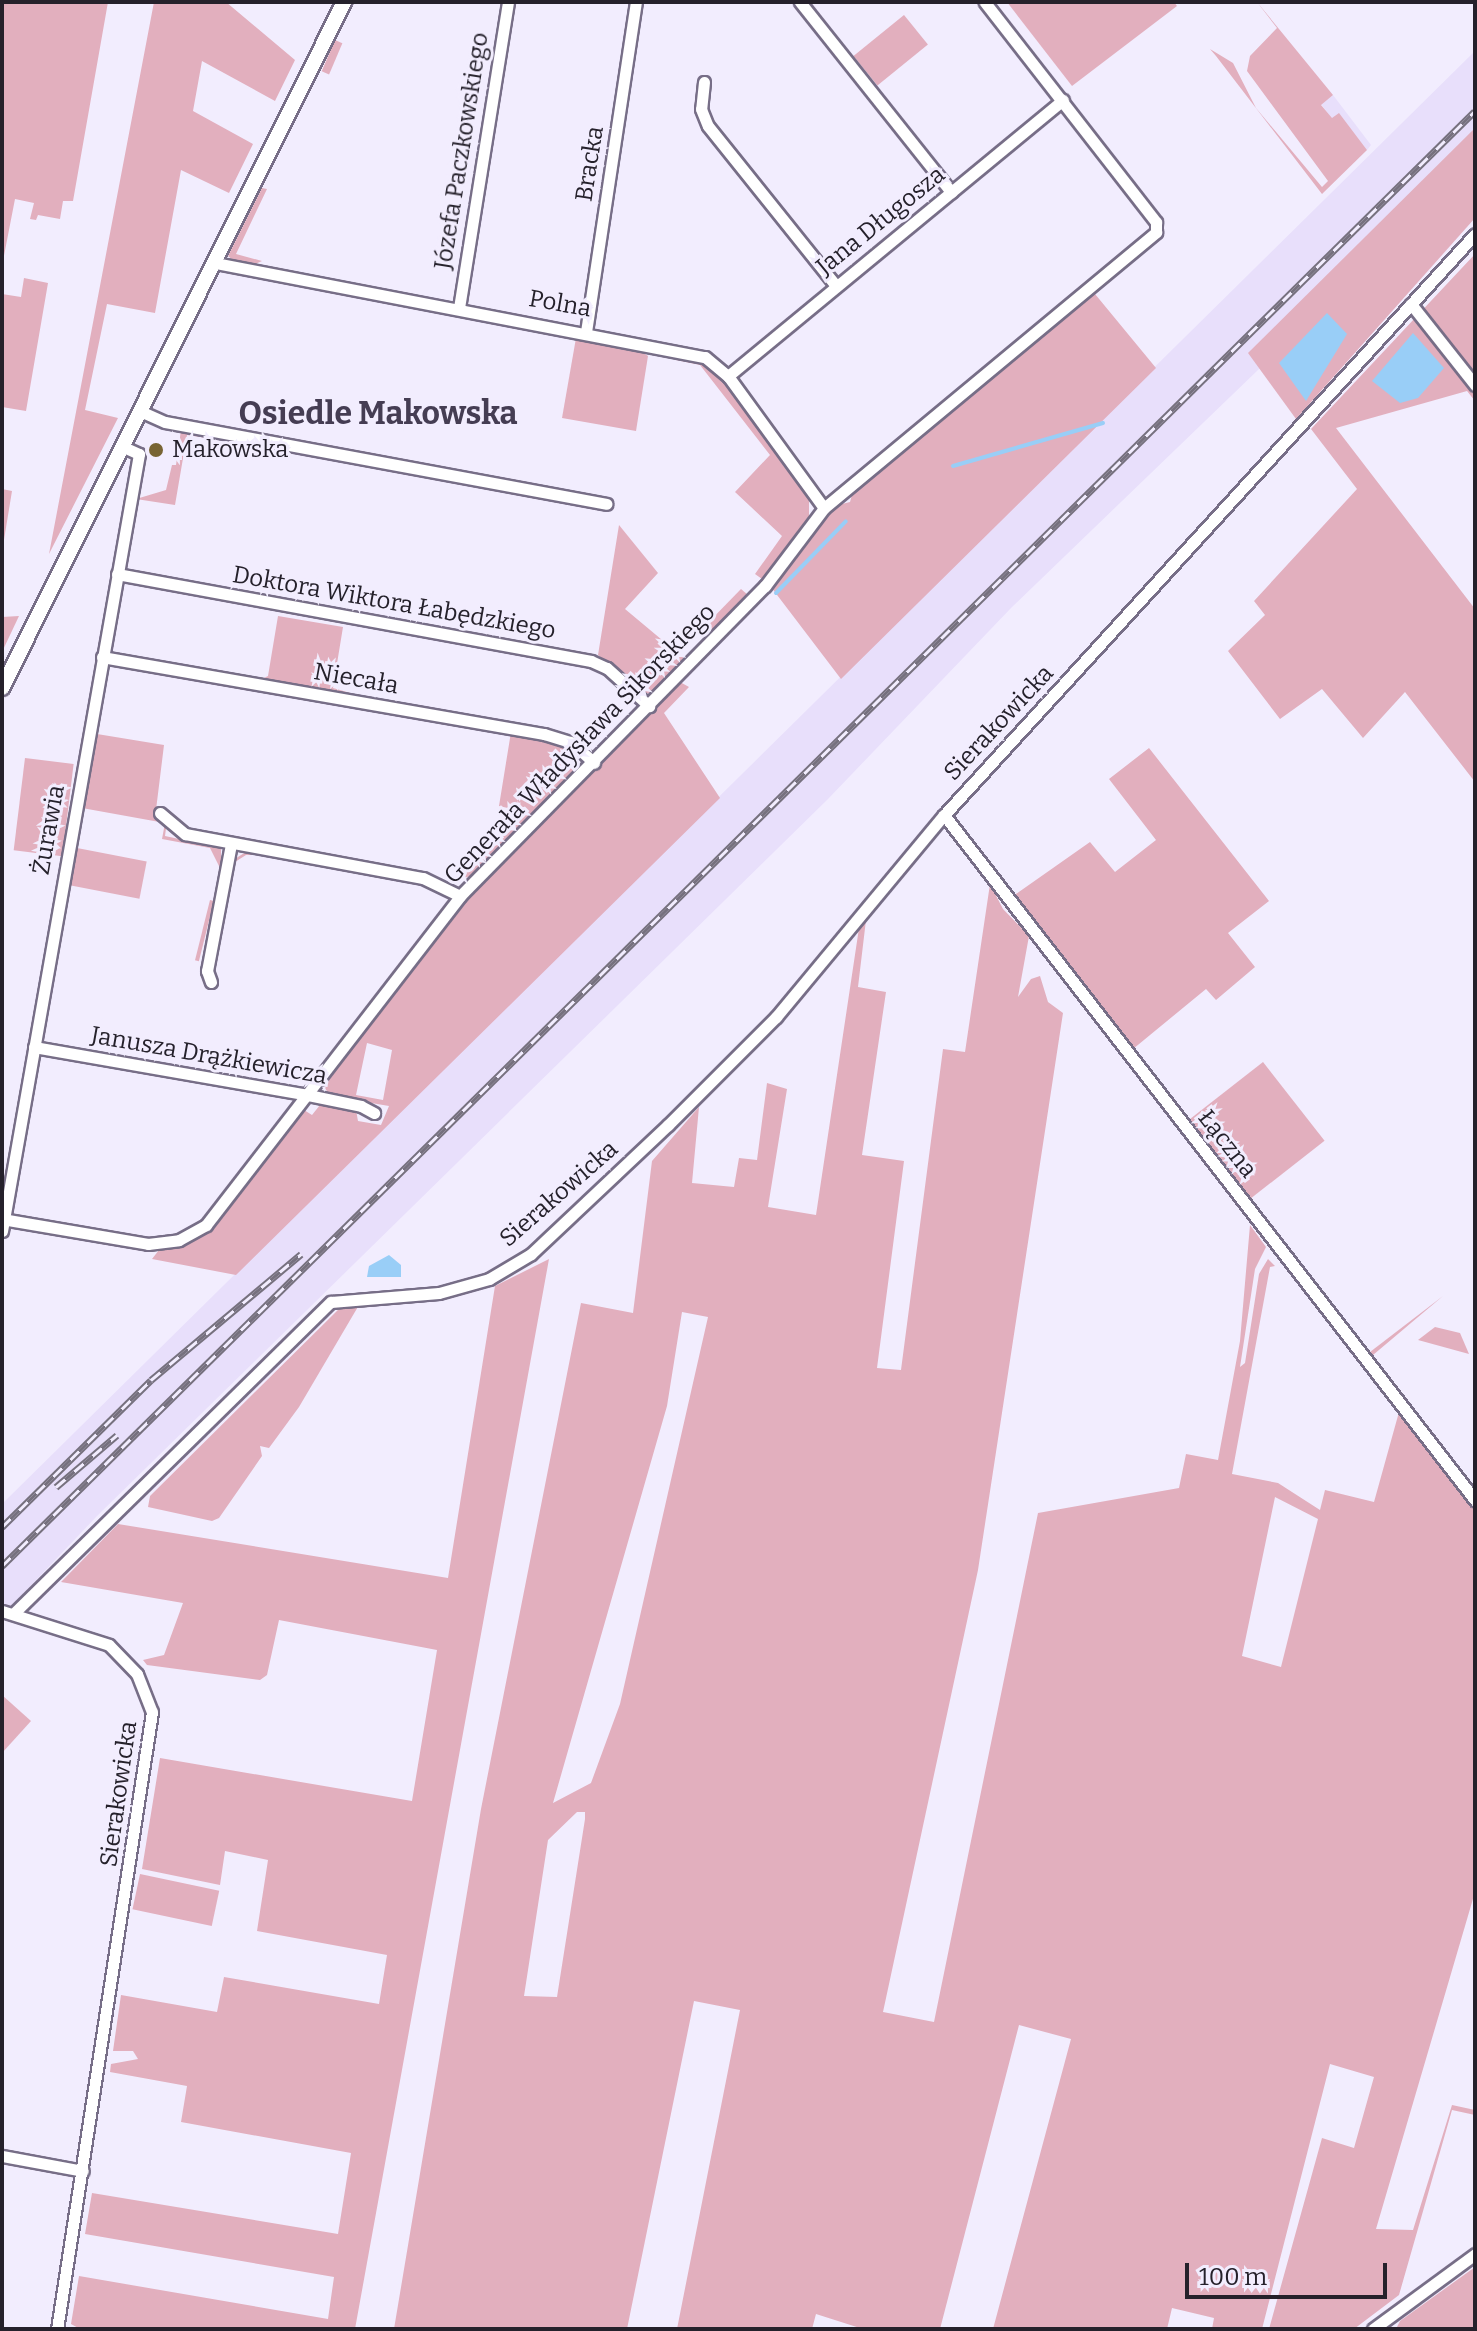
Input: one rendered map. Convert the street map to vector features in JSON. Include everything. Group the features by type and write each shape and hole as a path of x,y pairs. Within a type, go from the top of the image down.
{"street":[{"path":"2,688 344,2"},
{"name":"Józefa Paczkowskiego","path":"459,308 508,2"},
{"name":"Bracka","path":"586,332 636,2"},
{"path":"800,2 951,192"},
{"path":"985,2 1063,100"},
{"path":"704,82 702,113 708,126 836,286"},
{"name":"Jana Długosza","path":"728,376 1063,100"},
{"name":"Generała Władysława Sikorskiego","path":"3,1223 131,1243 179,1240 215,1217 460,896 594,763 775,575 824,508 1156,232 1156,222 1063,100"},
{"name":"Sierakowicka","path":"57,2329 152,1712 137,1674 109,1645 8,1612 331,1302 468,1287 531,1254 776,1017 944,815 1475,234"},
{"name":"Polna","path":"215,263 685,350 713,361 728,376 824,508"},
{"path":"1411,304 1475,385"},
{"path":"140,411 172,423 606,504"},
{"name":"Żurawia","path":"3,1223 139,454 123,447"},
{"name":"Doktora Wiktora Łabędzkiego","path":"117,574 591,661 607,668 649,706"},
{"name":"Niecała","path":"102,657 544,734 571,742 594,763"},
{"path":"160,813 183,834 423,878 460,896"},
{"name":"Łączna","path":"944,815 1475,1500"},
{"path":"211,982 207,971 231,844"},
{"name":"Janusza Drążkiewicza","path":"34,1047 308,1095 361,1106 374,1113"},
{"path":"2,2156 83,2171"},
{"path":"1376,2328 1475,2254"}],"shaded area":[{"path":"2,2 108,2 73,201 63,201 60,219 38,215 36,220 30,219 34,203 15,199 2,266"},
{"path":"154,2 226,2 295,60 275,101 202,61 193,111 253,144 229,193 181,170 155,313 107,304 85,410 118,418 49,554"},
{"path":"1007,2 1174,2 1177,6 1072,86"},
{"path":"1257,2 1333,95 1321,105 1332,118 1339,113 1367,150 1322,194 1210,49 1233,63 1256,108 1322,187 1328,181 1247,71 1250,56 1277,28"},
{"path":"904,15 928,45 877,85 853,56"},
{"path":"335,40 342,43 329,74 322,71"},
{"path":"1475,51 1475,161 1012,607 828,799 97,1516 2,1616 2,1504"},
{"path":"1333,95 1371,145 1367,150 1339,114 1332,119 1321,104"},
{"path":"1475,128 1475,218 1296,419 1248,353"},
{"path":"262,188 267,189 236,254 262,261 253,265 234,261 228,256"},
{"path":"1475,254 1475,401 1467,391 1336,428 1475,609 1475,782 1405,692 1363,738 1322,689 1280,719 1228,651 1265,615 1254,601 1357,489 1311,429"},
{"path":"24,278 48,283 26,411 2,407 2,294 21,297"},
{"path":"1095,294 1156,368 841,679 771,587 834,506 850,502 853,491"},
{"path":"576,338 637,349 648,356 636,431 562,418"},
{"path":"677,356 696,360 720,377 809,498 809,519 762,579 755,574 782,536 735,492 770,455 700,365 676,360"},
{"path":"181,430 213,439 187,435 175,505 136,499 166,490 172,465 176,465"},
{"path":"2,489 12,491 2,552"},
{"path":"619,525 658,573 625,609 686,660 652,693 643,694 598,655"},
{"path":"741,589 748,595 711,635 703,628"},
{"path":"19,616 2,652 2,617"},
{"path":"278,616 343,627 333,688 368,698 260,680 268,676"},
{"path":"680,682 689,687 664,713 720,798 236,1275 152,1259 159,1250 195,1240 215,1225 304,1110 312,1115 320,1105 346,1107 356,1110 358,1121 381,1125 389,1106 330,1096 323,1085 482,879","holes":["367,1043 392,1050 383,1100 356,1095"]},
{"path":"511,732 565,744 577,756 575,772 470,876 457,881 459,870 522,811 499,806"},
{"path":"97,734 164,745 155,818 167,821 165,836 221,848 221,870 210,848 162,839 165,823 82,808"},
{"path":"1149,748 1269,901 1228,933 1255,967 1216,1000 1206,989 1133,1049 1013,896 1090,842 1115,872 1156,840 1109,779"},
{"path":"25,758 74,764 62,856 14,850"},
{"path":"77,848 147,862 139,899 70,885"},
{"path":"246,852 270,855 246,855 235,862 221,921 233,860"},
{"path":"990,884 1003,909 1029,936 1018,997 1031,979 1040,976 1048,1002 1063,1013 978,1570 883,2012 934,2022 1038,1513 1179,1488 1186,1454 1218,1460 1240,1341 1250,1225 1266,1247 1255,1269 1240,1367 1245,1363 1259,1274 1268,1259 1275,1266 1270,1267 1232,1474 1278,1483 1320,1510 1325,1490 1374,1502 1399,1412 1475,1511 1475,1892 1376,2229 1413,2230 1452,2105 1475,2110 1475,2115 1452,2110 1399,2295 1354,2329 1269,2329 1322,2138 1354,2148 1374,2077 1330,2064 1262,2329 1212,2329 1214,2318 1172,2308 1167,2329 993,2329 1071,2039 1019,2025 940,2329 863,2329 816,2314 812,2329 677,2329 740,2010 694,2001 627,2329 394,2329 481,1809 581,1303 633,1313 652,1161 699,1107 692,1183 734,1187 739,1158 757,1160 767,1083 787,1089 768,1207 816,1215 859,928 866,920 858,987 886,992 862,1155 904,1161 877,1368 901,1370 943,1049 965,1052","holes":["682,1312 708,1317 620,1704 591,1783 553,1803 667,1406","1275,1497 1318,1519 1281,1667 1242,1656","577,1812 585,1812 557,1997 524,1996 548,1840"]},
{"path":"210,900 214,901 199,961 195,960"},
{"path":"1263,1062 1325,1141 1250,1199 1188,1120"},
{"path":"549,1259 355,2329 80,2329 71,2324 79,2276 328,2319 334,2277 85,2234 92,2193 338,2234 351,2153 181,2122 187,2086 110,2072 111,2064 138,2059 133,2051 113,2051 121,1995 217,2012 224,1977 379,2004 387,1955 257,1931 268,1860 225,1851 220,1885 142,1869 160,1758 412,1801 437,1650 279,1620 267,1675 260,1680 147,1665 143,1660 164,1655 183,1603 61,1582 118,1524 448,1578 495,1286"},
{"path":"1443,1296 1373,1355 1370,1352"},
{"path":"344,1304 359,1305 299,1407 269,1448 260,1446 262,1456 219,1518 212,1521 148,1507 150,1496"},
{"path":"1435,1327 1460,1333 1469,1354 1418,1340"},
{"path":"2,1695 31,1721 2,1753"},
{"path":"140,1874 219,1891 212,1926 133,1909"},
{"path":"1475,2267 1475,2329 1396,2329 1400,2321"}],"water":[{"path":"1327,313 1347,334 1306,401 1279,363"},
{"path":"1413,333 1444,368 1418,398 1400,403 1372,381"},
{"path":"389,1255 401,1265 401,1277 367,1277 369,1266"}],"waterway":[{"path":"953,466 1103,423"},
{"path":"776,593 846,521"}],"railway":[{"path":"2,1566 1475,111"},
{"path":"2,1527 151,1380 301,1254"},
{"path":"56,1487 117,1435"}],"place":[{"name":"Makowska","path":"156,450"}],"district":[{"name":"Osiedle Makowska","path":"378,413"}]}
